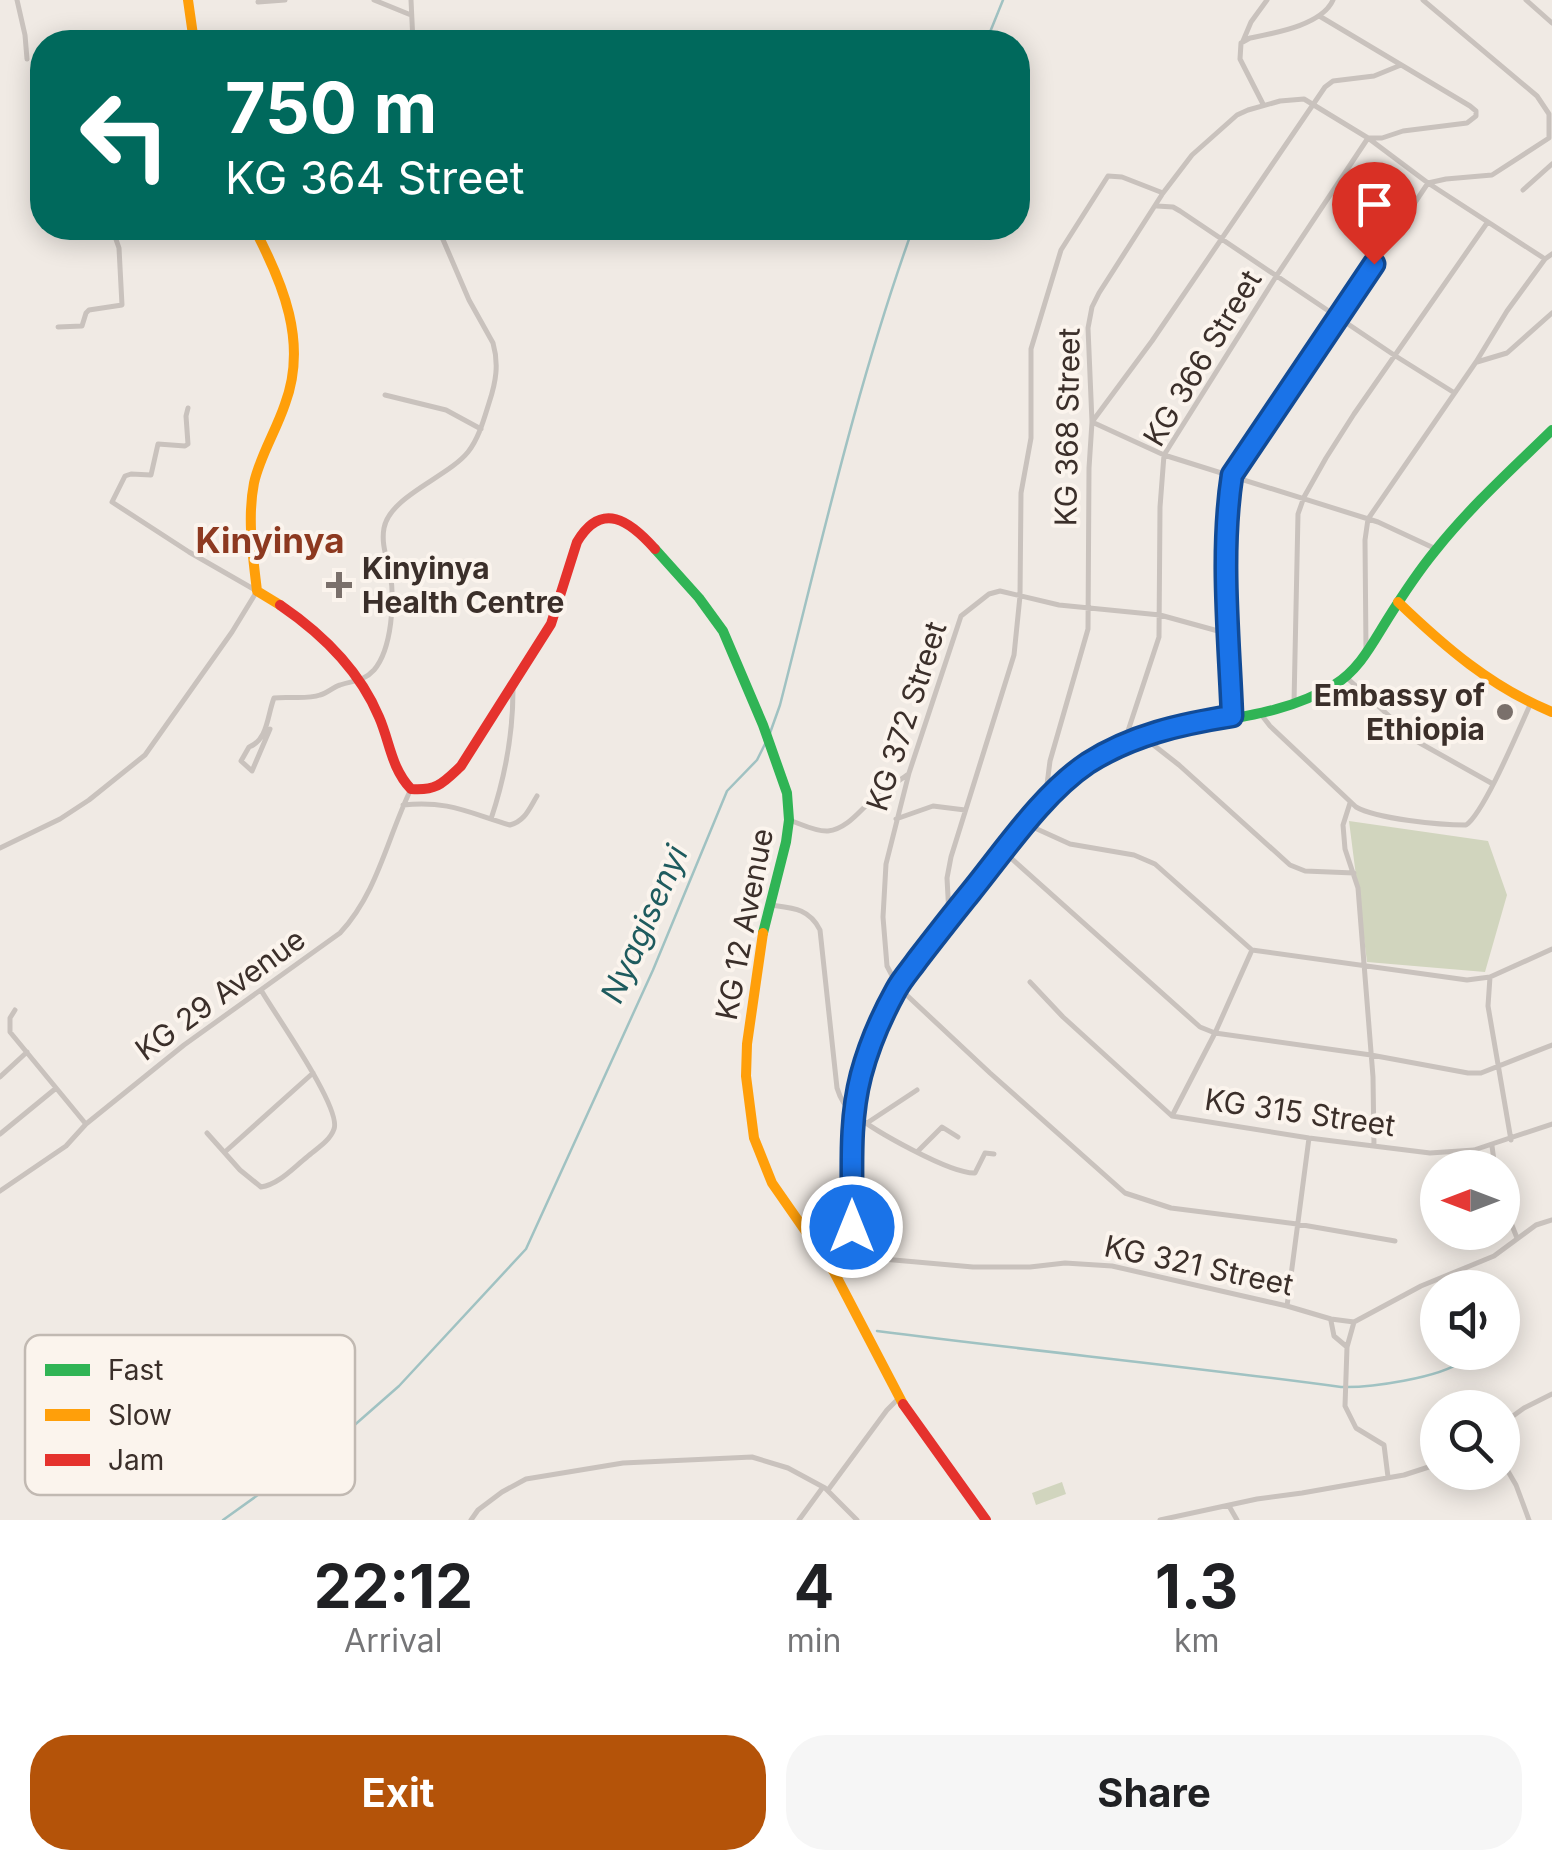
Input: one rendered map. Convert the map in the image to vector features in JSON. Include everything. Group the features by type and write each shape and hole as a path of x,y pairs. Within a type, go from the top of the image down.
{"street":[{"path":"17,0 27,59"},
{"path":"188,0 192,30"},
{"path":"258,2 284,0"},
{"path":"374,0 411,15"},
{"path":"411,0 412,30"},
{"path":"1264,105 1240,59 1241,44 1251,22 1267,0"},
{"path":"1241,44 1321,17 1334,0"},
{"path":"1232,716 1228,524 1232,475 1428,183 1492,175 1550,143 1549,114 1537,96 1423,0"},
{"path":"1526,0 1552,23"},
{"path":"1321,17 1476,111 1475,118 1467,123 1368,138"},
{"path":"1400,65 1366,77 1328,83 1152,342 1092,422 1164,454 1368,519 1436,550"},
{"name":"KG 368 Street","path":"1044,803 1050,761 1085,646 1090,606 1092,422 1088,328 1092,307 1164,192 1192,156 1229,121 1248,110 1294,98 1312,104"},
{"path":"1312,104 1488,222 1549,257 1507,311 1368,519 1366,654"},
{"name":"KG 366 Street","path":"1124,743 1159,638 1164,454 1368,138"},
{"path":"1523,190 1552,164"},
{"path":"950,918 951,857 1014,655 1020,596 1019,515 1031,438 1031,348 1056,262 1108,176 1122,176 1164,192"},
{"path":"1156,206 1180,210 1453,392"},
{"path":"1294,703 1298,514 1304,497 1394,356 1488,222"},
{"path":"58,326 82,326 89,310 122,305 116,240"},
{"path":"0,848 60,819 144,755 257,591 254,486 288,397 294,358 289,310 281,282 260,240"},
{"path":"270,730 252,772 240,761 249,747 262,740 274,698 318,696 340,685 360,682 376,668 386,647 392,598 384,554 388,520 399,504 457,463 469,451 481,428 494,388 497,355 442,240"},
{"path":"1476,362 1506,353 1552,312"},
{"path":"385,395 446,410 481,428"},
{"path":"188,408 188,444 158,444 151,475 126,476 112,502 294,612 318,632 360,682 380,720 402,781 412,788"},
{"path":"834,1272 848,1256 853,1114 872,1040 898,986 1026,824 1086,765 1124,743 1184,725 1294,703 1347,678 1456,525 1552,430"},
{"name":"KG 12 Avenue","path":"412,788 435,788 461,766 551,624 583,532 600,519 623,520 636,528 716,620 764,725 787,793 786,842 755,971 747,1044 749,1110 758,1150 772,1182 834,1272 900,1398 986,1520"},
{"name":"KG 372 Street","path":"898,986 887,966 883,917 886,864 909,774 958,619 989,594 1000,591 1059,605 1160,615 1229,634"},
{"path":"1398,602 1459,658 1530,705 1552,712"},
{"path":"1347,678 1418,742 1492,784"},
{"path":"491,819 509,750 513,688"},
{"path":"1260,712 1270,726 1363,811 1466,825 1492,784 1530,705"},
{"path":"1142,736 1290,865 1305,871 1354,872"},
{"path":"789,820 818,830 836,828 909,774"},
{"name":"KG 29 Avenue","path":"0,1191 66,1146 86,1124 184,1046 318,951 355,917 375,882 412,788"},
{"path":"404,805 454,806 510,826 519,823 537,796"},
{"path":"1350,802 1343,825 1358,888 1374,1146"},
{"path":"896,819 933,806 966,810"},
{"path":"1026,824 1070,844 1134,855 1155,864 1252,950 1467,980 1490,977 1552,948"},
{"path":"1004,851 1200,1027 1215,1033 1468,1073 1481,1073 1552,1045"},
{"path":"770,905 800,909 814,918 820,930 839,1095 853,1114 956,1170 975,1173 985,1153 994,1154"},
{"path":"1172,1116 1252,950"},
{"path":"1490,977 1488,1006 1511,1140"},
{"name":"KG 315 Street","path":"1030,982 1172,1116 1309,1138 1445,1153 1492,1146 1552,1124"},
{"path":"898,986 1126,1193 1171,1208 1395,1241"},
{"path":"207,1133 261,1187 279,1180 327,1140 335,1128 336,1118 313,1073 261,990"},
{"path":"15,1010 10,1018 10,1032 86,1124"},
{"path":"0,1077 27,1052"},
{"path":"225,1152 313,1073"},
{"path":"0,1134 55,1089"},
{"path":"867,1123 917,1090"},
{"path":"918,1151 940,1128 958,1137"},
{"path":"1287,1306 1309,1138"},
{"path":"1492,1146 1493,1150"},
{"path":"1520,1236 1542,1221 1552,1220"},
{"path":"1388,1477 1384,1446 1353,1425 1345,1406 1347,1347 1354,1322 1502,1250"},
{"name":"KG 321 Street","path":"848,1256 973,1267 1065,1263 1112,1266 1287,1306 1330,1320 1354,1322"},
{"path":"1330,1320 1334,1336 1347,1347"},
{"path":"1520,1411 1552,1394"},
{"path":"799,1520 900,1398"},
{"path":"471,1520 502,1492 526,1480 624,1463 752,1457 788,1468 825,1488 858,1520"},
{"path":"1160,1520 1420,1470"},
{"path":"1518,1490 1529,1520"},
{"path":"1229,1506 1237,1520"}],"green space":[{"path":"1349,821 1488,841 1507,895 1485,972 1367,962"},
{"path":"1062,1482 1066,1494 1036,1505 1032,1493"}],"waterway":[{"name":"Nyagisenyi","path":"991,30 1003,0"},
{"name":"Nyagisenyi","path":"770,733 857,405 909,240"},
{"name":"Nyagisenyi","path":"355,1425 399,1386 526,1249 653,970 727,791 757,760 767,740"},
{"path":"877,1331 1341,1387 1386,1384 1443,1370"},
{"name":"Nyagisenyi","path":"223,1520 258,1495"}],"traffic: fast":[{"path":"1076,772 1106,752 1138,739 1271,711 1343,679 1364,656 1448,535 1552,430"},
{"path":"655,549 723,631 787,793 786,842 763,933"}],"traffic: slow":[{"path":"188,0 192,30"},
{"path":"260,240 283,292 293,336 291,381 257,473 251,510 257,591 280,605"},
{"path":"1398,602 1470,664 1509,691 1552,712"},
{"path":"834,1272 851,1249 855,1109 860,1081 881,1022 912,967 950,917 1030,818 1076,772"},
{"path":"763,933 747,1044 746,1076 754,1138 772,1183 834,1272 903,1404"}],"traffic: jam":[{"path":"280,605 324,640 350,668 371,700 404,781 411,789 427,789 461,766 551,624 577,542 587,529 596,521 616,519 636,530 655,549"},
{"path":"903,1404 986,1520"}],"place":[{"name":"Kinyinya Health Centre","path":"339,585"},
{"name":"Embassy of Ethiopia","path":"1505,712"}],"district":[{"name":"Kinyinya","path":"270,540"}],"route":[{"path":"852,1227 853,1114 872,1040 898,986 1026,824 1056,790 1086,765 1142,736 1232,716 1228,572 1232,475 1374,264"}]}
